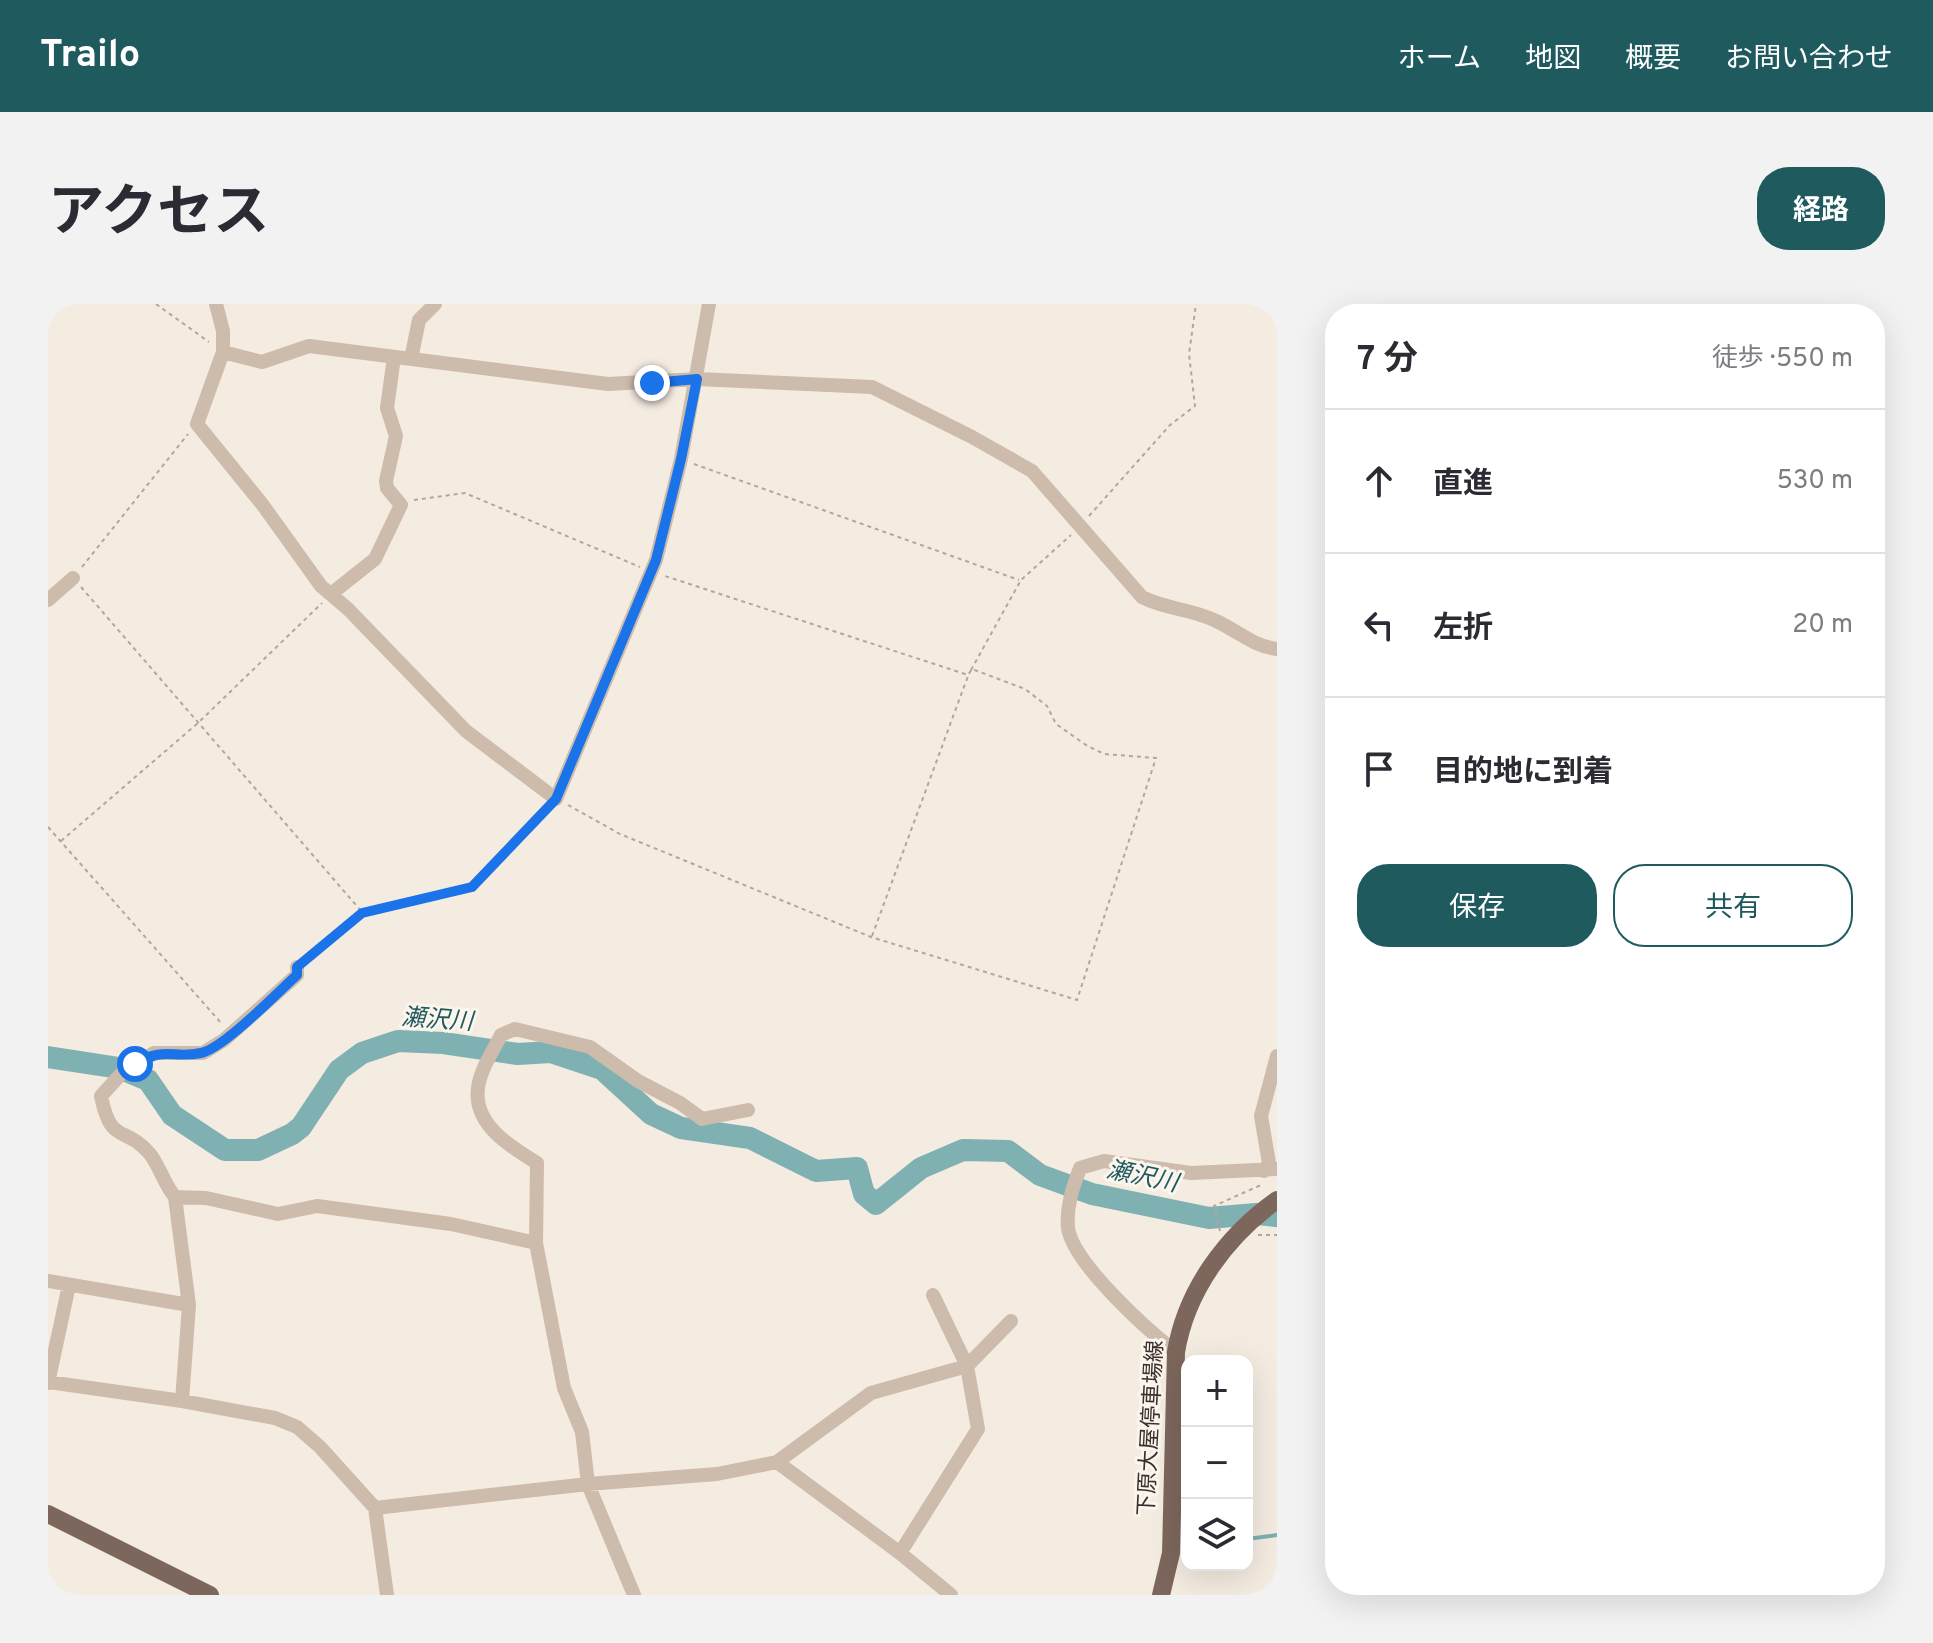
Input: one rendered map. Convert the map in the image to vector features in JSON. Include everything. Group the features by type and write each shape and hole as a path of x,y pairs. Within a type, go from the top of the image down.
{"main road":[{"name":"下原大屋停車場線","path":"1161,1595 1171,1553 1179,1335 1212,1262 1274,1202"},
{"path":"48,1514 210,1595"}],"street":[{"path":"216,304 223,331 223,352 197,424 262,504 321,586 466,731 556,799 651,572 681,459 709,304"},
{"path":"411,359 419,320 435,304"},
{"path":"223,352 262,362 309,346 608,384 697,379 872,387 1032,471 1142,597 1159,606 1213,619 1260,647 1277,649"},
{"path":"331,594 375,559 401,505 387,488 386,481 396,436 387,408 394,357"},
{"path":"48,600 73,578"},
{"path":"182,1401 189,1305 175,1197 151,1155 132,1140 115,1132 105,1118 101,1096 121,1074 154,1053 203,1053 224,1040 297,975 297,967"},
{"path":"634,1595 588,1484 582,1432 564,1388 536,1243 537,1163 502,1142 483,1117 477,1089 501,1035 515,1029 590,1047 638,1081 680,1103 702,1119 748,1110"},
{"path":"1176,1352 1141,1323 1075,1248 1068,1228 1069,1198 1080,1168 1104,1161 1191,1173 1271,1170 1261,1116 1277,1056"},
{"path":"175,1197 206,1198 278,1214 317,1206 451,1224 536,1243"},
{"path":"48,1281 189,1305"},
{"path":"69,1285 48,1383 182,1401 275,1418 297,1427 320,1447 375,1508 387,1595"},
{"path":"900,1553 978,1429 967,1366 933,1295"},
{"path":"375,1508 588,1484 717,1474 777,1462 871,1393 967,1366 1011,1321"},
{"path":"777,1462 951,1595"}],"path":[{"path":"156,304 223,352"},
{"path":"871,937 968,675 1021,580 1079,527 1170,425 1195,406 1189,354 1196,304"},
{"path":"197,424 73,578 362,913"},
{"path":"681,459 1021,580"},
{"path":"401,505 406,501 465,493 651,572 968,675"},
{"path":"60,842 198,723 331,594"},
{"path":"297,967 362,913 472,887 556,799 620,834 871,937 1077,1000 1156,758 1104,754 1056,724 1047,706 1025,689 972,669"},
{"path":"48,827 224,1027"}],"waterway":[{"name":"瀬沢川","path":"48,1057 119,1068 148,1080 172,1115 225,1150 258,1150 292,1134 301,1127 339,1070 362,1053 398,1041 443,1043 518,1054 551,1052 602,1069 651,1114 681,1128 750,1138 816,1171 857,1168 864,1194 876,1204 921,1168 963,1150 1008,1151 1040,1175 1092,1194 1209,1218 1256,1214 1277,1216"},
{"path":"1253,1538 1277,1535"}],"route":[{"path":"135,1064 154,1053 203,1053 224,1040 297,975 297,967 362,913 472,887 556,799 656,560 681,459 697,379 652,383"}]}
